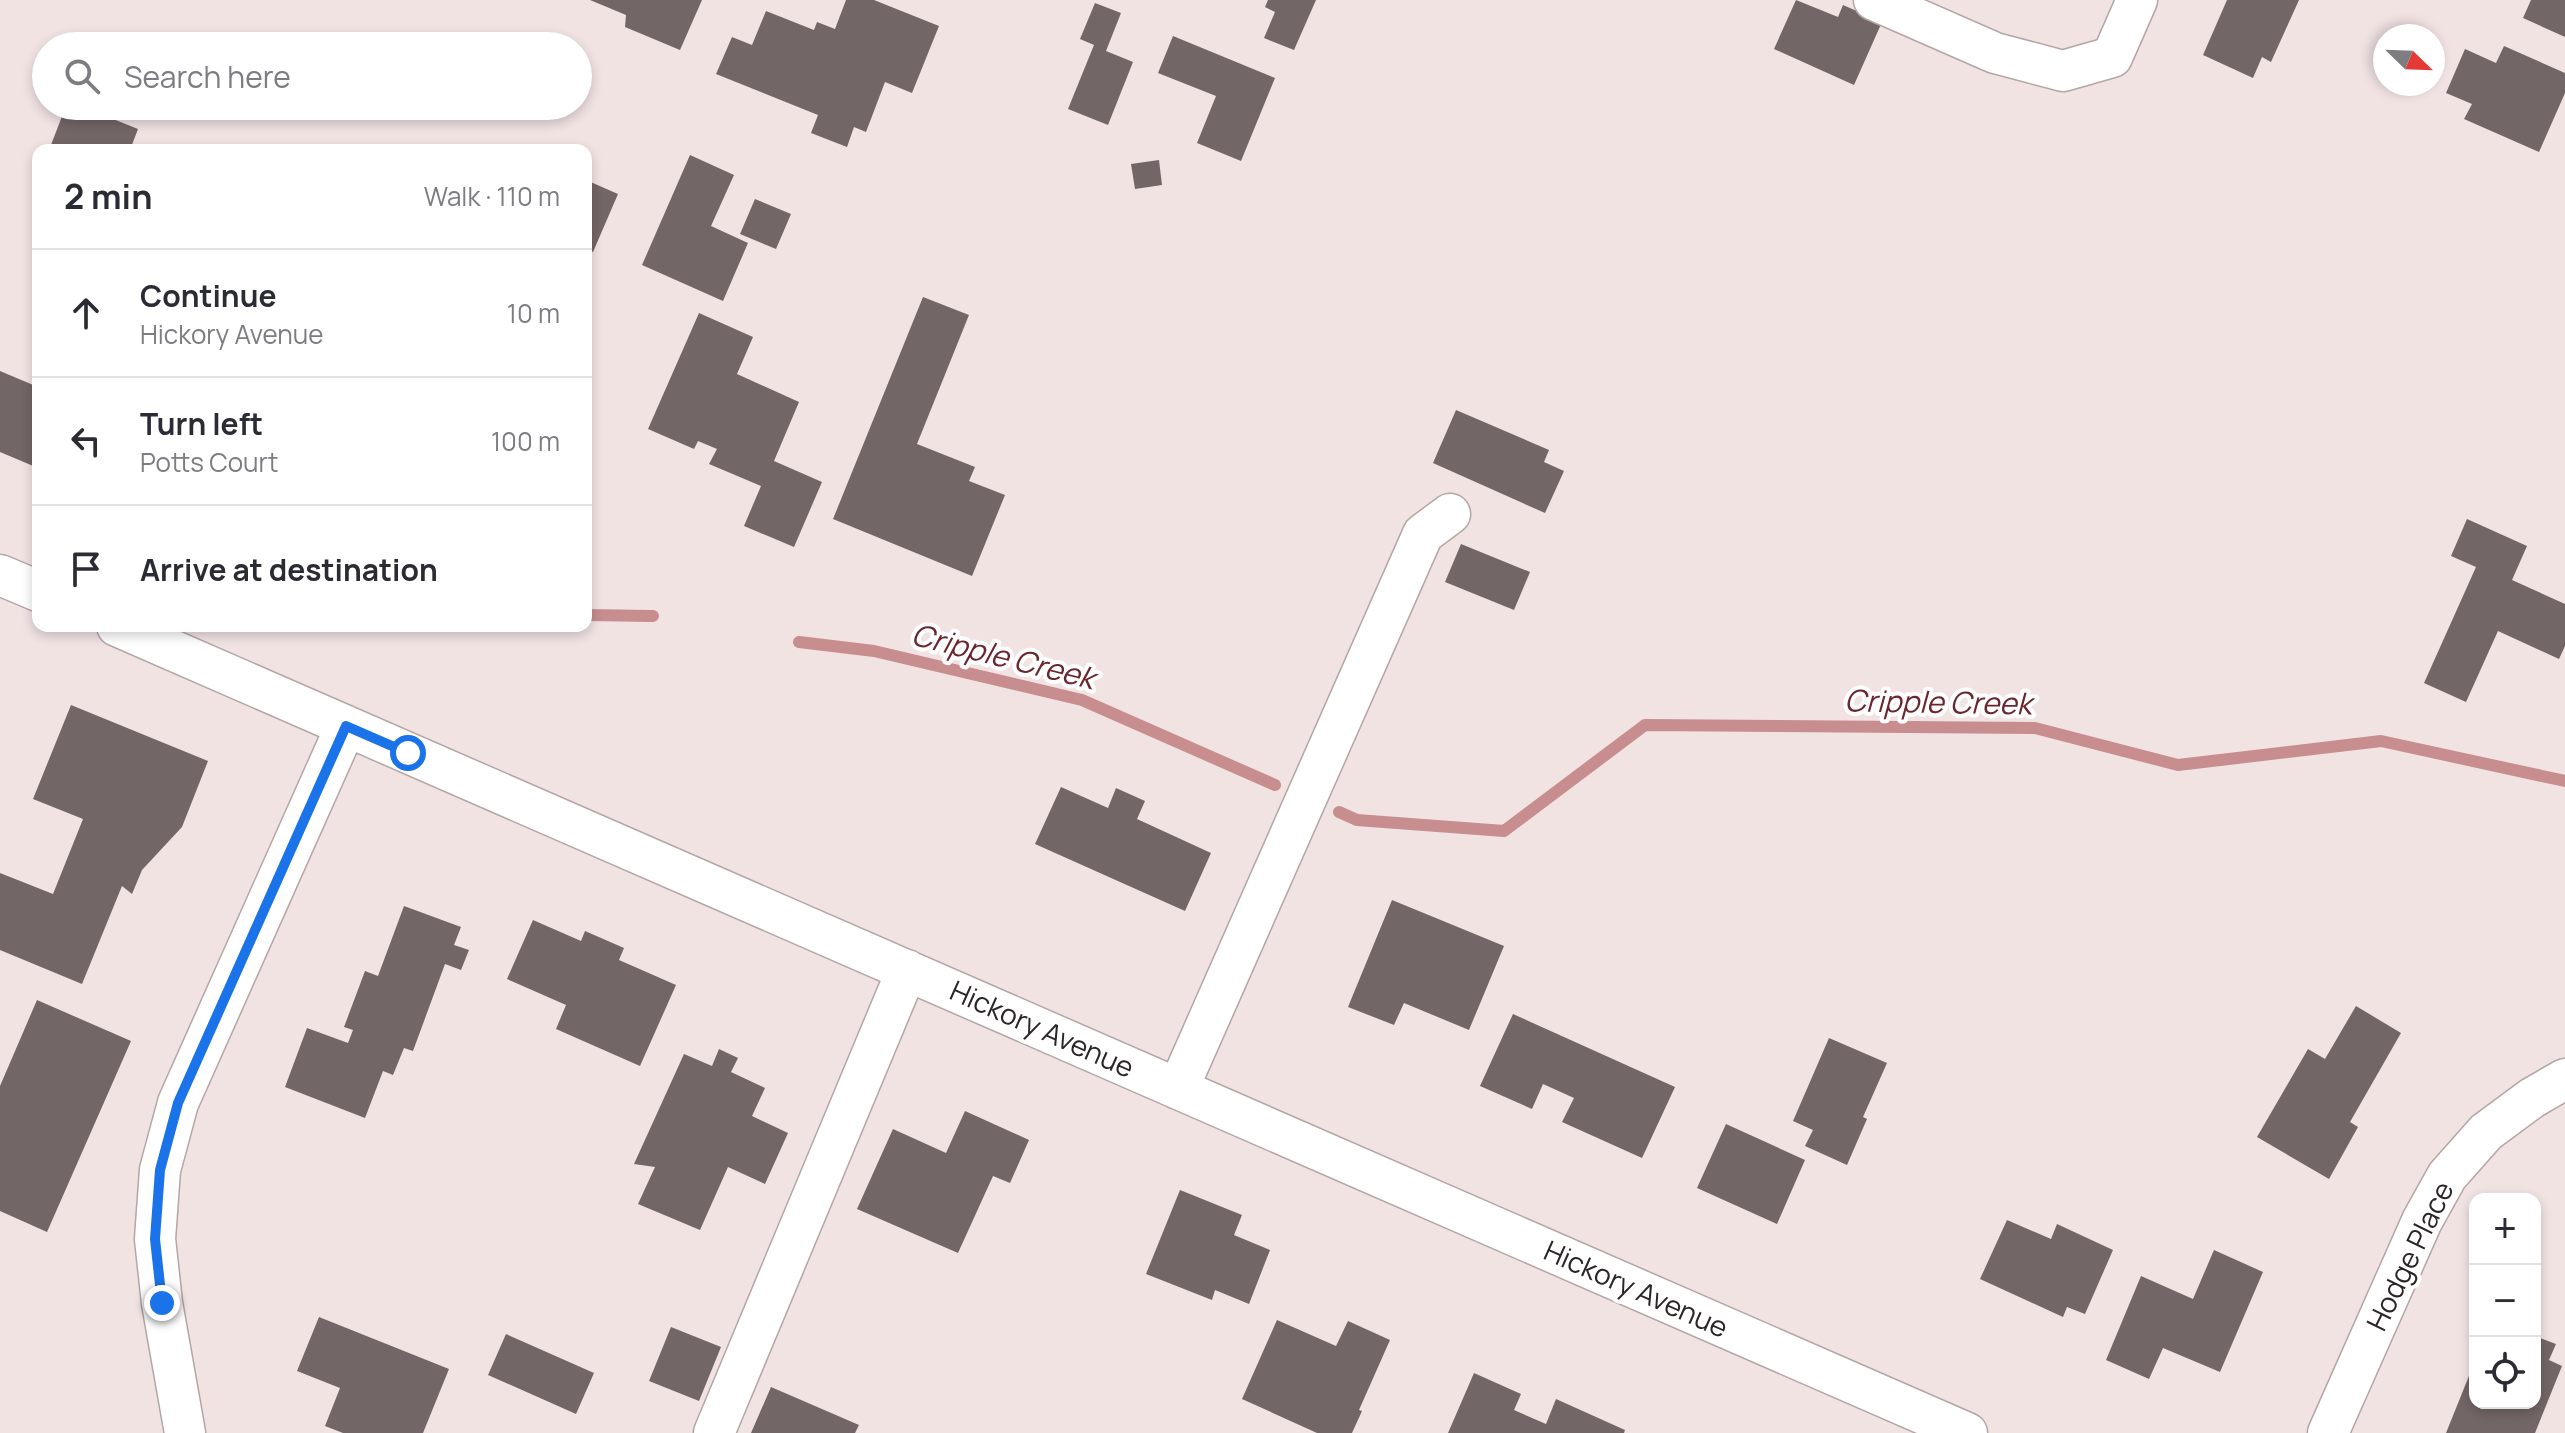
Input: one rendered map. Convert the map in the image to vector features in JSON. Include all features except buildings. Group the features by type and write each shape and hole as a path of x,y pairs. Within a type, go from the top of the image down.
{"street":[{"path":"1874,0 1995,53 2063,71 2112,57 2137,0"},
{"path":"1178,1089 1423,534 1450,514"},
{"path":"0,575 32,588"},
{"name":"Hickory Avenue","path":"131,632 1967,1433"},
{"path":"185,1433 162,1303 155,1239 160,1170 178,1103 346,726"},
{"path":"714,1433 907,970"},
{"name":"Hodge Place","path":"2328,1433 2422,1221 2447,1176 2486,1132 2532,1098 2565,1079"}],"waterway":[{"name":"Cripple Creek","path":"592,615 653,616"},
{"name":"Cripple Creek","path":"799,642 874,651 1082,700 1275,785"},
{"name":"Cripple Creek","path":"1339,812 1357,820 1504,831 1645,725 2035,728 2178,765 2381,741 2565,781"}],"route":[{"path":"162,1303 155,1239 160,1170 178,1103 346,726 408,753"}]}
